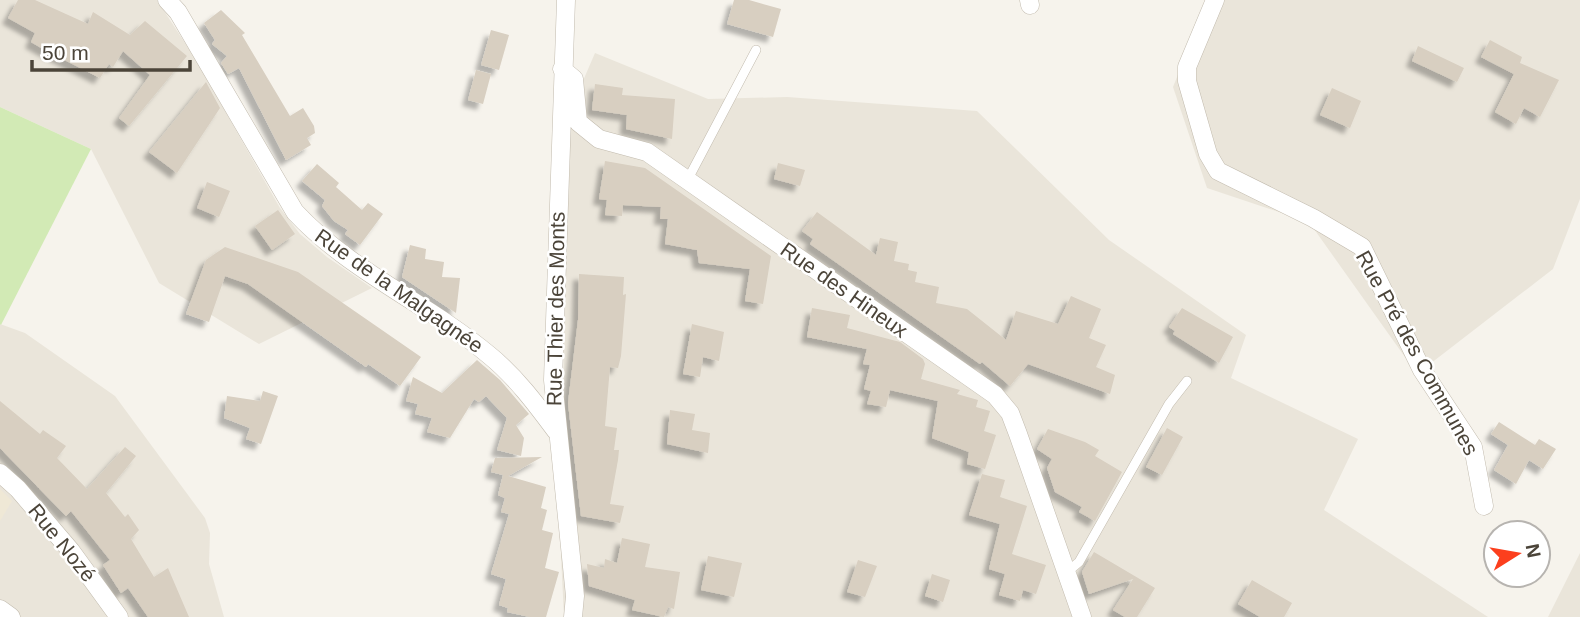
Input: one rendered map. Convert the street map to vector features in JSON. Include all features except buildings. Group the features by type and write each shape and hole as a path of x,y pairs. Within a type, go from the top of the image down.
{"street":[{"name":"Rue de la Malgagnée","path":"167,0 178,12 295,212 349,260 491,356 556,431"},
{"name":"Rue Thier des Monts","path":"566,0 553,380 556,431 572,560 575,596 573,617"},
{"name":"Rue Pré des Communes","path":"1215,0 1187,67 1187,81 1208,154 1218,171 1313,218 1363,247 1422,370 1473,447 1484,506"},
{"name":"Rue des Hineux","path":"562,69 575,79 578,122 599,139 647,152 995,395 1010,413 1082,617"},
{"name":"Rue Nozé","path":"0,473 18,489 71,551 119,617"},
{"path":"0,609 11,617"}],"lane":[{"path":"688,179 756,50"},
{"path":"1066,573 1079,562 1169,404 1187,382"}],"shaded area":[{"path":"0,0 157,0 196,60 280,208 300,234 327,257 372,288 259,344 159,283 91,149 0,107"},
{"path":"1208,0 1580,0 1580,199 1553,269 1417,374 1309,222 1207,188 1173,87"},
{"path":"595,53 708,99 787,97 977,111 1109,240 1246,335 1231,378 1358,439 1324,510 1488,617 564,617 561,556 567,118"},
{"path":"0,324 25,333 115,396 205,518 210,533 209,564 224,617 16,617 0,602"},
{"path":"0,489 12,501 0,521"},
{"path":"1580,553 1580,617 1548,617"}],"green space":[{"path":"0,107 91,149 1,325 0,324"}]}
